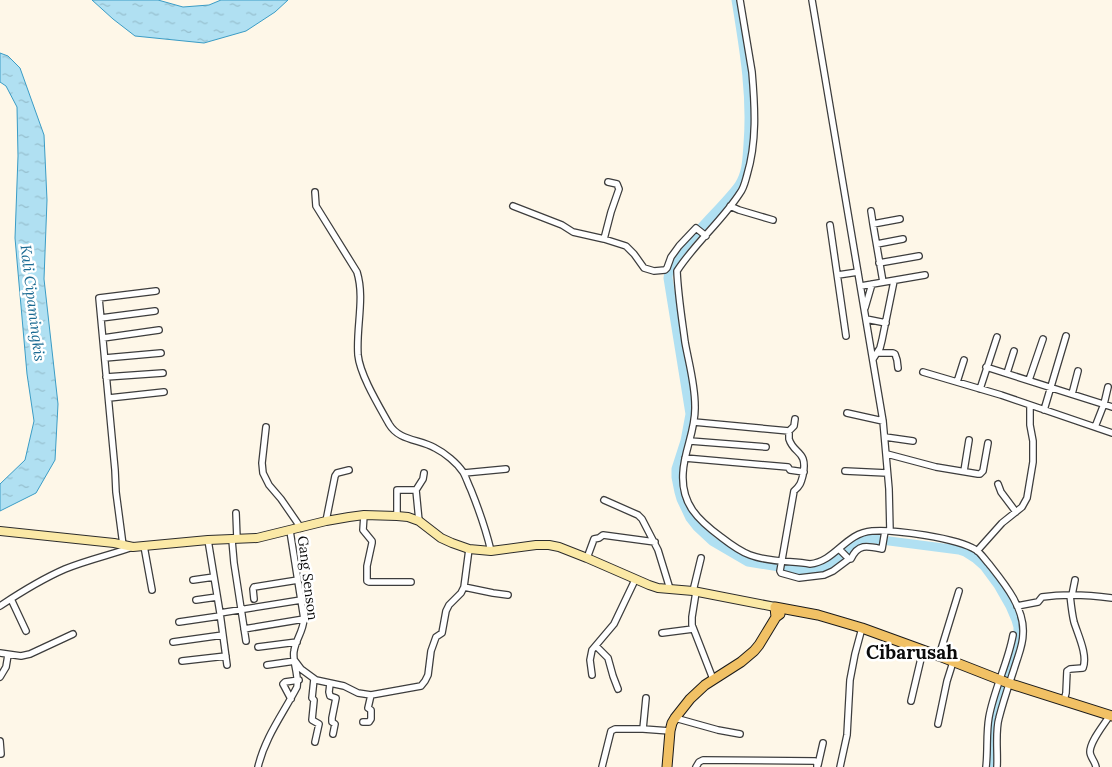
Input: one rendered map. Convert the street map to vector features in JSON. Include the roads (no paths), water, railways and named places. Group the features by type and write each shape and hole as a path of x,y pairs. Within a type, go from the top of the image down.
{"main road":[{"path":"776,617 775,606 818,615 862,628 1004,682 1111,716"},
{"path":"668,767 672,723 690,699 754,650 776,617 786,609"}],"street":[{"path":"740,0 752,72 754,135 751,160 742,191 704,235 677,271 696,413 682,474 684,492 692,511 724,540 740,551 781,565 822,562 840,550 855,536 873,531 943,539 963,544 977,551 1003,580 1010,592 1017,606 1023,632 1020,650 1004,682 987,735 986,767"},
{"path":"789,431 790,440 804,460 804,472 800,487 794,491 781,573 795,578 808,578 830,573 848,559 851,559 855,551 861,547 882,549 886,533 889,489 883,421 812,0"},
{"path":"604,239 619,189 619,185 608,182"},
{"path":"315,192 316,206 357,272 360,282 358,355 371,390 393,430 400,436 434,447 464,473 477,504 491,551"},
{"path":"513,206 562,225 573,232 626,246 644,268 654,272 667,268 671,257 679,246 697,228 704,235"},
{"path":"730,206 773,220"},
{"path":"871,211 883,282"},
{"path":"873,224 900,219"},
{"path":"830,225 846,336"},
{"path":"877,244 903,239"},
{"path":"879,263 919,256"},
{"path":"838,275 858,272"},
{"path":"860,286 925,275"},
{"path":"873,360 882,340 894,281"},
{"path":"865,310 872,284"},
{"path":"123,545 116,492 116,470 99,298 156,291"},
{"path":"101,318 155,311"},
{"path":"866,319 886,323"},
{"path":"103,338 159,330"},
{"path":"1044,410 1066,336"},
{"path":"980,389 997,338"},
{"path":"1029,380 1043,339"},
{"path":"1007,373 1014,351"},
{"path":"105,358 161,353"},
{"path":"877,353 895,354 898,368"},
{"path":"958,382 964,360"},
{"path":"986,367 1112,407"},
{"path":"923,372 1112,432"},
{"path":"1072,394 1078,372"},
{"path":"106,377 163,373"},
{"path":"1095,427 1108,387"},
{"path":"109,398 164,392"},
{"path":"977,551 1002,523 1022,506 1027,498 1032,475 1034,450 1030,425 1030,406"},
{"path":"847,413 883,421"},
{"path":"789,431 794,426 795,419"},
{"path":"694,422 789,431"},
{"path":"266,427 262,463 263,473 269,485 281,498 301,528"},
{"path":"885,437 912,441"},
{"path":"964,471 969,440"},
{"path":"690,441 766,447"},
{"path":"887,454 936,467 978,474 982,473 988,443"},
{"path":"685,458 788,467 790,470 804,472"},
{"path":"464,473 506,469"},
{"path":"326,521 335,476 338,473 349,470"},
{"path":"844,471 887,473"},
{"path":"419,521 416,490 424,473"},
{"path":"998,484 1001,492 1016,512"},
{"path":"397,516 397,490 416,490"},
{"path":"604,500 638,515 646,524 655,542 670,589"},
{"path":"236,513 234,563 246,641"},
{"path":"364,515 363,530 372,540 367,581 411,582"},
{"path":"0,606 50,576 74,566 133,547 208,540 257,538 326,521 364,515 408,517 419,521 441,538 470,549 491,551 536,545 559,547 649,585 775,606"},
{"path":"0,531 114,543 133,547"},
{"name":"Gang Senson","path":"258,767 270,734 278,718 291,700 298,680 293,652 302,632 304,619 290,531"},
{"path":"586,558 594,539 603,535 655,542"},
{"path":"208,540 227,665"},
{"path":"144,546 152,590"},
{"path":"267,665 295,661 301,669 316,680 344,686 358,693 371,695 421,686 426,681 428,675 431,651 436,638 442,633 446,611 464,587 470,549"},
{"path":"840,550 848,559"},
{"path":"701,558 694,592 693,629 713,680"},
{"path":"193,580 214,577"},
{"path":"254,599 254,587 298,580"},
{"path":"592,675 590,655 592,650 614,624 635,580"},
{"path":"1064,700 1067,671 1083,668 1085,661 1080,636 1074,623 1071,595 1075,580"},
{"path":"464,587 508,595"},
{"path":"939,656 960,591"},
{"path":"1017,606 1038,602 1042,596 1071,595 1112,598"},
{"path":"196,600 217,598"},
{"path":"12,599 26,631"},
{"path":"179,622 241,609 301,600"},
{"path":"244,629 304,619"},
{"path":"841,767 847,735 850,680 862,628"},
{"path":"662,633 693,629"},
{"path":"0,653 21,656 30,654 73,634"},
{"path":"173,642 223,635"},
{"path":"997,767 993,719 1004,682 1013,635"},
{"path":"258,647 297,642"},
{"path":"596,646 608,658 618,689"},
{"path":"911,702 923,650"},
{"path":"0,677 6,667 8,655"},
{"path":"182,661 226,656"},
{"path":"938,724 953,662"},
{"path":"314,679 312,720 319,724 315,742"},
{"path":"291,700 282,684 298,680"},
{"path":"330,684 330,696 336,698 332,718 334,724 332,734"},
{"path":"363,722 368,722 371,719 371,710 368,708 371,695"},
{"path":"643,729 646,698"},
{"path":"1096,767 1095,762 1090,756 1091,748 1096,736 1111,716"},
{"path":"676,718 740,734"},
{"path":"602,767 612,731 615,729 670,731"},
{"path":"0,741 1,754"},
{"path":"817,766 823,743"},
{"path":"696,767 703,760 815,761 817,766"}],"water":[{"path":"92,0 158,0 183,7 209,5 221,0 288,0 275,12 246,31 204,43 135,36"},
{"name":"Kali Cipamingkis","path":"0,53 8,56 20,68 44,135 47,200 44,279 58,404 55,460 36,493 0,511 0,484 25,460 34,421 27,374 15,238 18,156 17,107 6,86 0,82"}],"waterway":[{"path":"736,0 749,108 745,170 742,180 732,194 677,257 670,268 668,278 690,414 685,441 676,469 681,499 690,518 697,527 712,541 748,562 803,571 819,569 834,563 857,542 866,538 959,550 976,559 984,566 998,585 1010,606 1018,627 1016,647 994,713 992,726 992,767"}],"district":[{"name":"Cibarusah","path":"912,652"}]}
